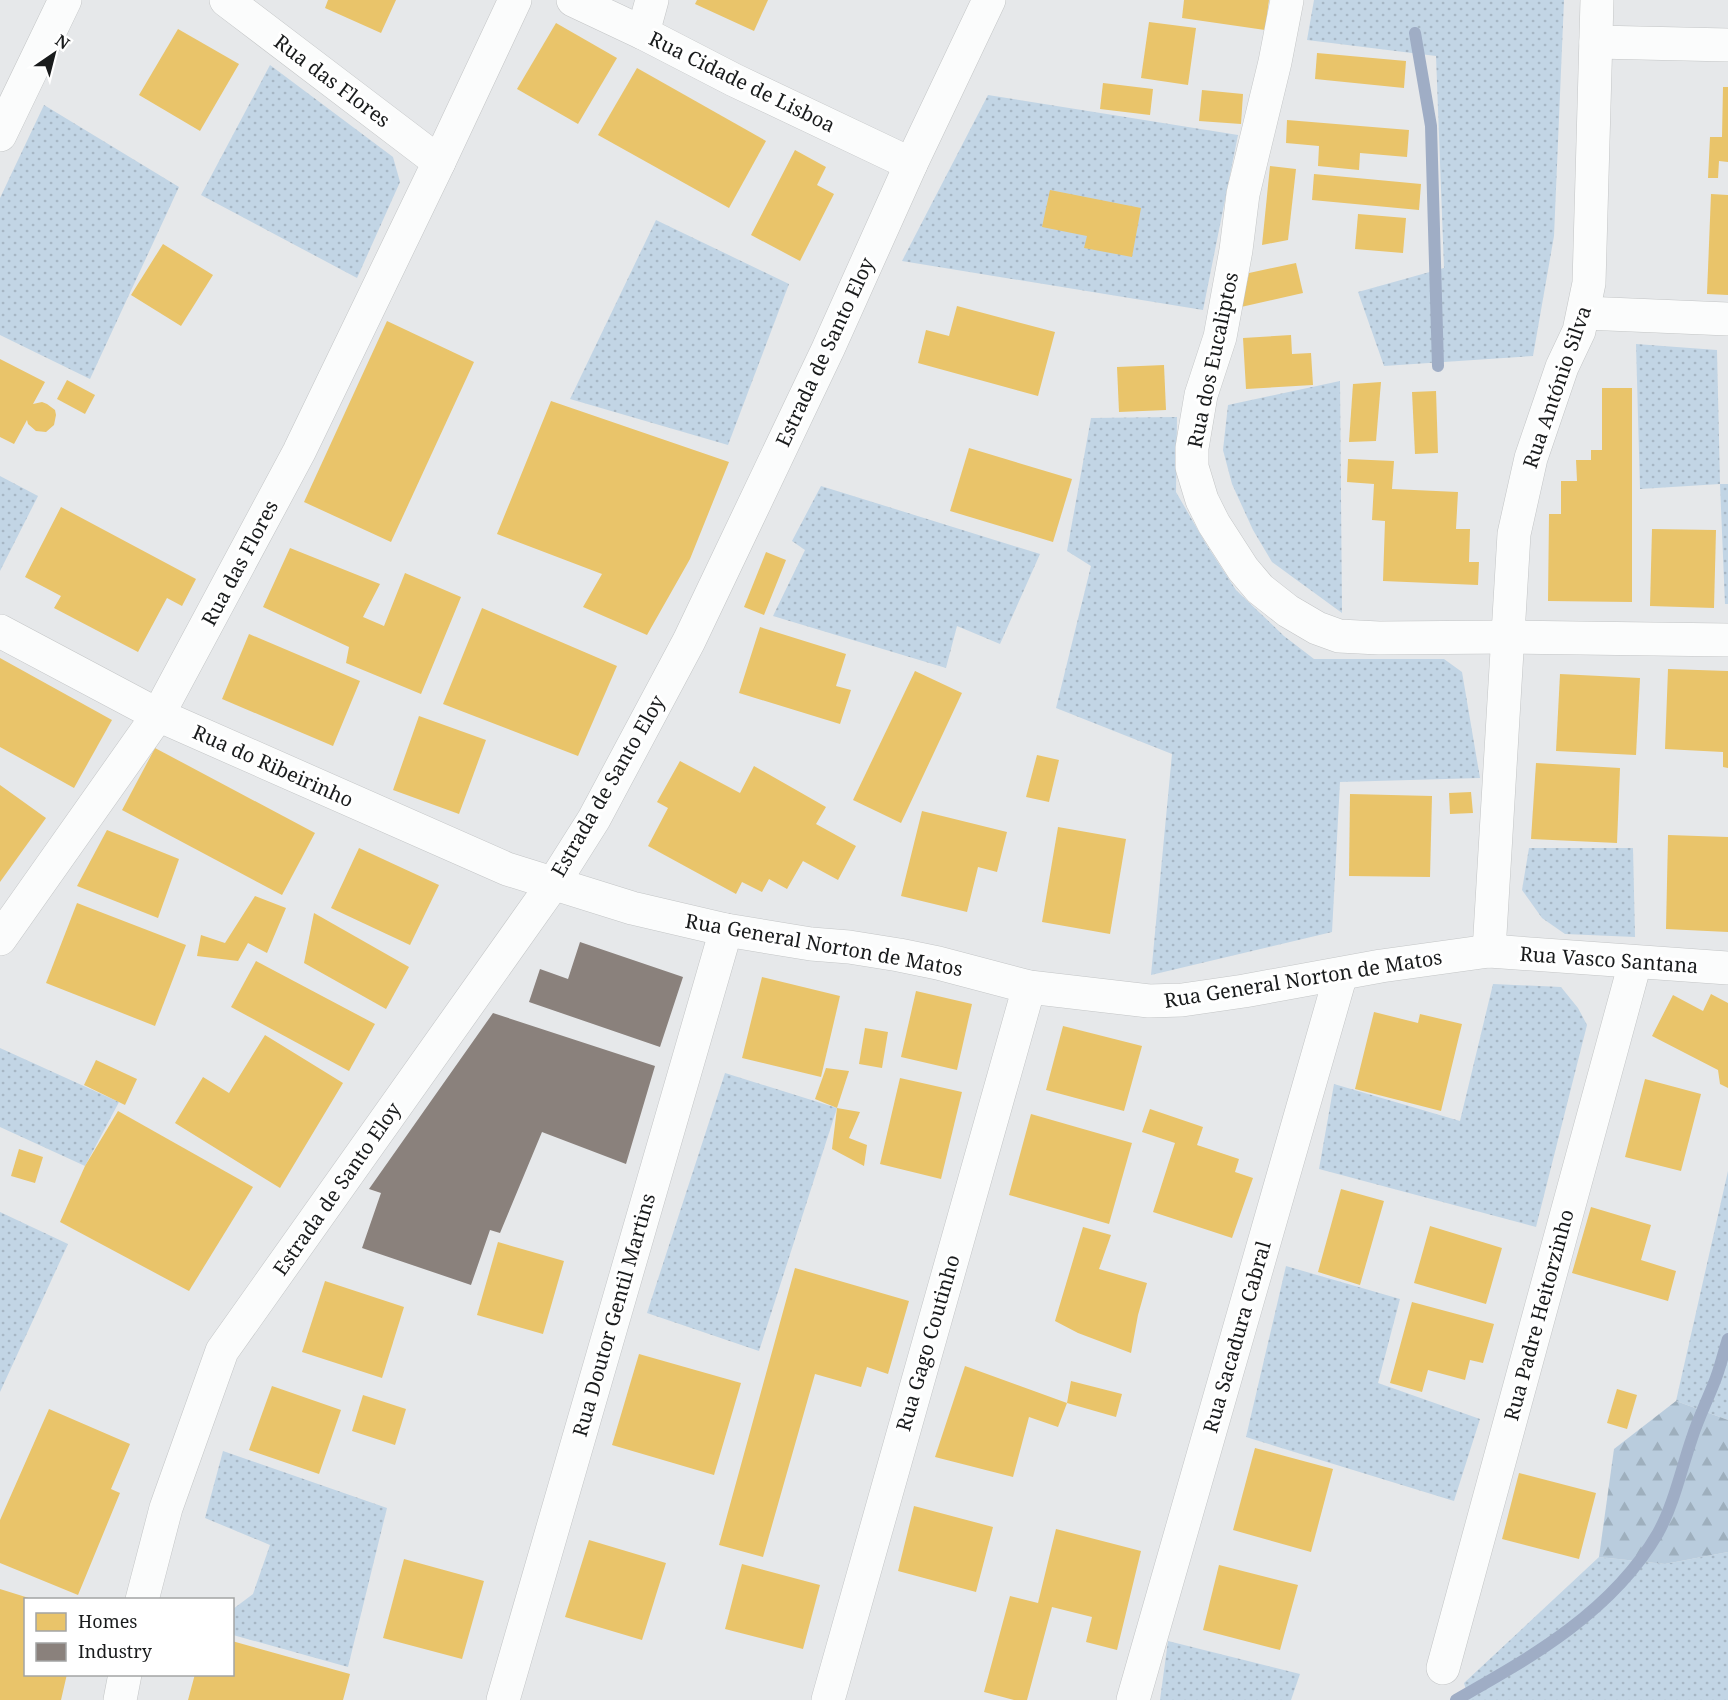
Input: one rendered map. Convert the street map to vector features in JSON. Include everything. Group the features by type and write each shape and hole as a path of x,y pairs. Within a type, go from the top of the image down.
{"street":[{"path":"0,135 65,0"},
{"name":"Rua das Flores","path":"226,0 439,162"},
{"name":"Rua das Flores","path":"0,939 158,715 299,452 515,0"},
{"name":"Rua Cidade de Lisboa","path":"573,0 911,164"},
{"path":"643,33 652,0"},
{"name":"Estrada de Santo Eloy","path":"142,1598 166,1508 222,1351 553,884 594,819 689,641 828,349 911,164 989,0"},
{"name":"Rua dos Eucaliptos","path":"1287,0 1275,62 1243,194 1236,250 1220,337 1202,395 1192,448 1192,467 1202,500 1214,525 1243,569 1260,589 1288,611 1317,628 1339,636 1728,640"},
{"name":"Rua António Silva","path":"1490,951 1514,534 1531,458 1562,368 1579,331 1589,283 1597,0"},
{"path":"1596,42 1728,45"},
{"path":"1584,313 1728,319"},
{"name":"Rua do Ribeirinho","path":"0,632 158,715 507,869 553,884"},
{"name":"Rua General Norton de Matos","path":"553,884 632,908 726,930 899,955 1029,987 1149,1001 1182,1000 1234,993 1490,951"},
{"name":"Rua Doutor Gentil Martins","path":"503,1700 726,930"},
{"name":"Rua Vasco Santana","path":"1490,951 1728,968"},
{"name":"Rua Padre Heitorzinho","path":"1443,1668 1635,963"},
{"name":"Rua Sacadura Cabral","path":"1133,1700 1341,974"},
{"name":"Rua Gago Coutinho","path":"828,1700 1029,987"},
{"path":"120,1700 125,1676"}],"shaded area":[{"path":"1314,0 1564,0 1554,236 1533,356 1384,366 1358,292 1444,268 1436,56 1307,40"},
{"path":"270,65 393,157 400,182 357,278 201,195"},
{"path":"988,95 1238,135 1203,310 902,261"},
{"path":"44,105 179,187 90,379 0,335 0,198"},
{"path":"656,220 789,284 728,445 570,399"},
{"path":"1636,344 1717,350 1720,484 1640,489"},
{"path":"1340,381 1342,613 1272,562 1253,530 1232,484 1223,450 1228,405"},
{"path":"1177,417 1176,492 1236,590 1284,636 1314,659 1444,659 1462,672 1480,778 1340,782 1332,932 1151,975 1172,754 1056,708 1091,566 1067,551 1091,418"},
{"path":"0,476 38,496 0,571"},
{"path":"1720,484 1728,484 1728,604 1725,604"},
{"path":"821,486 1040,554 1000,644 957,626 946,668 773,616 805,550 792,541"},
{"path":"1529,848 1633,848 1635,937 1565,934 1542,918 1522,890"},
{"path":"1493,984 1561,987 1578,1008 1587,1025 1536,1227 1319,1169 1334,1084 1460,1121"},
{"path":"0,1048 119,1102 85,1166 0,1127"},
{"path":"725,1073 837,1108 759,1351 647,1313"},
{"path":"1728,1171 1728,1420 1676,1401"},
{"path":"0,1212 68,1244 0,1392"},
{"path":"1286,1266 1400,1299 1378,1383 1480,1419 1454,1501 1246,1437"},
{"path":"223,1451 387,1508 348,1667 234,1635 234,1608 253,1594 270,1545 205,1518"},
{"path":"1728,1552 1728,1700 1469,1700 1464,1683 1599,1557 1665,1564"},
{"path":"1168,1641 1300,1674 1291,1700 1160,1700"}],"green space":[{"path":"1676,1401 1728,1420 1728,1552 1665,1564 1599,1557 1614,1449"}],"building: Homes":[{"path":"328,0 396,0 381,33 325,8"},
{"path":"697,0 768,0 754,31 695,4"},
{"path":"1184,0 1269,0 1265,30 1182,18"},
{"path":"1149,22 1196,28 1188,85 1141,78"},
{"path":"556,23 617,58 578,124 517,89"},
{"path":"178,29 239,64 200,131 139,95"},
{"path":"1317,53 1406,61 1404,88 1315,79"},
{"path":"637,68 766,141 729,208 598,135"},
{"path":"1103,83 1153,89 1150,115 1100,109"},
{"path":"1723,87 1728,87 1728,162 1719,161 1718,178 1708,178 1710,137 1722,137"},
{"path":"1202,90 1243,94 1241,124 1199,121"},
{"path":"1287,120 1409,130 1407,157 1360,153 1359,170 1318,166 1319,146 1286,143"},
{"path":"795,150 826,167 817,185 834,194 800,261 751,235"},
{"path":"1270,166 1296,169 1288,240 1262,245"},
{"path":"1314,174 1421,184 1419,210 1312,200"},
{"path":"1050,190 1141,208 1132,257 1084,248 1087,236 1042,227"},
{"path":"1711,194 1728,195 1728,295 1707,294"},
{"path":"1358,214 1406,218 1403,253 1355,249"},
{"path":"163,244 213,275 181,326 131,295"},
{"path":"1296,263 1303,293 1241,307 1249,273"},
{"path":"957,306 1055,332 1038,396 918,363 926,330 949,336"},
{"path":"387,321 474,362 391,542 304,502"},
{"path":"1291,335 1292,354 1311,353 1313,385 1246,389 1243,338"},
{"path":"0,359 45,382 33,404 42,402 55,410 54,425 46,432 36,431 27,420 14,444 0,437"},
{"path":"1164,365 1166,410 1119,412 1117,367"},
{"path":"67,380 95,395 85,414 57,399"},
{"path":"1381,382 1376,441 1349,442 1353,384"},
{"path":"1602,388 1632,388 1632,602 1548,601 1549,514 1561,514 1561,481 1577,481 1576,460 1591,460 1591,450 1602,450"},
{"path":"1436,391 1438,453 1415,454 1412,392"},
{"path":"551,401 729,462 690,559 647,635 583,607 602,574 497,534"},
{"path":"969,448 1072,479 1053,542 950,511"},
{"path":"1348,459 1394,461 1392,489 1458,492 1456,529 1470,529 1469,562 1479,562 1478,585 1383,581 1385,521 1372,520 1374,484 1347,482"},
{"path":"61,507 196,579 182,606 167,598 138,652 54,608 61,596 25,577"},
{"path":"1652,529 1716,530 1714,608 1650,606"},
{"path":"290,548 380,584 363,617 384,626 405,573 461,597 421,694 346,663 349,647 263,607"},
{"path":"766,552 786,560 764,615 744,607"},
{"path":"482,608 617,666 578,756 443,704"},
{"path":"760,627 846,654 836,686 851,690 840,724 739,693"},
{"path":"249,634 360,681 333,746 222,699"},
{"path":"0,658 112,720 74,788 0,747"},
{"path":"1668,669 1728,671 1728,768 1723,767 1723,752 1665,749"},
{"path":"915,671 962,693 901,823 853,800"},
{"path":"1560,674 1640,678 1636,755 1556,751"},
{"path":"419,716 486,740 459,814 393,790"},
{"path":"155,748 315,833 282,895 122,810"},
{"path":"1037,755 1059,760 1049,802 1026,797"},
{"path":"680,761 740,793 754,766 826,807 816,824 856,846 838,880 803,861 787,889 769,879 762,892 742,882 736,894 648,846 668,808 657,802"},
{"path":"1536,763 1620,768 1617,843 1531,839"},
{"path":"0,785 46,818 0,882"},
{"path":"1471,792 1473,813 1450,814 1449,793"},
{"path":"1350,794 1432,796 1430,877 1349,876"},
{"path":"922,811 1007,832 997,872 978,867 967,912 901,896"},
{"path":"1058,827 1126,839 1110,934 1042,922"},
{"path":"107,830 179,859 158,918 77,886"},
{"path":"1668,835 1728,837 1728,932 1666,929"},
{"path":"359,848 439,885 410,945 331,908"},
{"path":"255,896 286,908 267,953 248,943 238,961 197,956 201,935 225,943"},
{"path":"77,903 186,945 155,1026 46,983"},
{"path":"314,913 409,967 386,1009 304,963"},
{"path":"256,961 375,1024 349,1071 231,1007"},
{"path":"762,977 840,996 821,1077 742,1058"},
{"path":"916,991 972,1004 957,1070 901,1057"},
{"path":"1711,994 1728,1003 1728,1088 1720,1084 1718,1070 1652,1036 1673,995 1703,1011"},
{"path":"1374,1012 1418,1023 1420,1014 1462,1024 1441,1111 1355,1089"},
{"path":"1063,1026 1142,1046 1124,1111 1046,1090"},
{"path":"865,1028 888,1032 882,1068 859,1064"},
{"path":"265,1035 343,1083 280,1188 175,1123 203,1077 229,1093"},
{"path":"96,1060 137,1079 125,1105 84,1085"},
{"path":"826,1068 849,1071 837,1108 815,1099"},
{"path":"900,1078 962,1092 941,1179 880,1164"},
{"path":"1645,1079 1701,1094 1681,1171 1625,1157"},
{"path":"837,1108 860,1112 849,1138 867,1145 864,1166 832,1149"},
{"path":"1150,1109 1203,1127 1197,1145 1239,1159 1235,1172 1253,1178 1232,1238 1153,1212 1175,1143 1142,1132"},
{"path":"118,1111 253,1187 189,1291 60,1222 85,1166"},
{"path":"1031,1114 1132,1143 1109,1224 1009,1195"},
{"path":"19,1149 43,1157 35,1183 11,1176"},
{"path":"1341,1189 1384,1201 1360,1285 1318,1272"},
{"path":"1591,1207 1651,1225 1641,1260 1676,1271 1668,1301 1572,1273"},
{"path":"1430,1226 1502,1248 1486,1304 1414,1283"},
{"path":"1083,1227 1111,1235 1099,1269 1147,1283 1131,1353 1078,1333 1055,1321"},
{"path":"498,1242 564,1261 543,1334 477,1315"},
{"path":"795,1268 909,1301 888,1374 867,1367 861,1387 815,1374 763,1557 719,1545"},
{"path":"325,1281 404,1307 382,1378 302,1352"},
{"path":"1412,1302 1494,1324 1483,1363 1470,1360 1465,1380 1428,1370 1422,1392 1390,1383"},
{"path":"639,1354 741,1383 714,1475 612,1445"},
{"path":"965,1366 1067,1403 1058,1427 1029,1417 1013,1477 935,1457"},
{"path":"1071,1381 1122,1394 1116,1417 1067,1403"},
{"path":"272,1386 341,1410 319,1474 249,1450"},
{"path":"1617,1389 1637,1395 1627,1429 1607,1423"},
{"path":"363,1395 406,1409 395,1445 352,1431"},
{"path":"49,1409 130,1444 111,1489 120,1493 78,1595 0,1563 0,1520"},
{"path":"1255,1448 1333,1469 1311,1552 1233,1530"},
{"path":"1519,1473 1596,1493 1579,1559 1502,1539"},
{"path":"914,1506 993,1527 976,1592 898,1571"},
{"path":"1056,1529 1141,1551 1117,1650 1086,1642 1092,1617 1052,1607 1027,1700 1014,1700 984,1692 1010,1596 1038,1603"},
{"path":"589,1540 666,1563 642,1640 565,1617"},
{"path":"404,1559 484,1581 462,1659 383,1638"},
{"path":"742,1564 820,1585 803,1649 725,1629"},
{"path":"1219,1565 1298,1585 1280,1650 1203,1630"},
{"path":"0,1589 29,1598 24,1598 24,1676 67,1676 61,1700 0,1700"},
{"path":"234,1642 350,1674 343,1700 188,1700 194,1676 234,1676"}],"building: Industry":[{"path":"580,942 683,977 660,1047 529,1002 540,969 568,979"},
{"path":"493,1013 655,1066 626,1164 542,1132 500,1233 490,1230 471,1285 362,1248 381,1193 369,1189"}],"waterway":[{"path":"1415,33 1431,126 1438,366"},
{"path":"1456,1700 1513,1667 1569,1630 1618,1586 1640,1561 1658,1533 1669,1510 1694,1431 1716,1378 1728,1339"}]}
